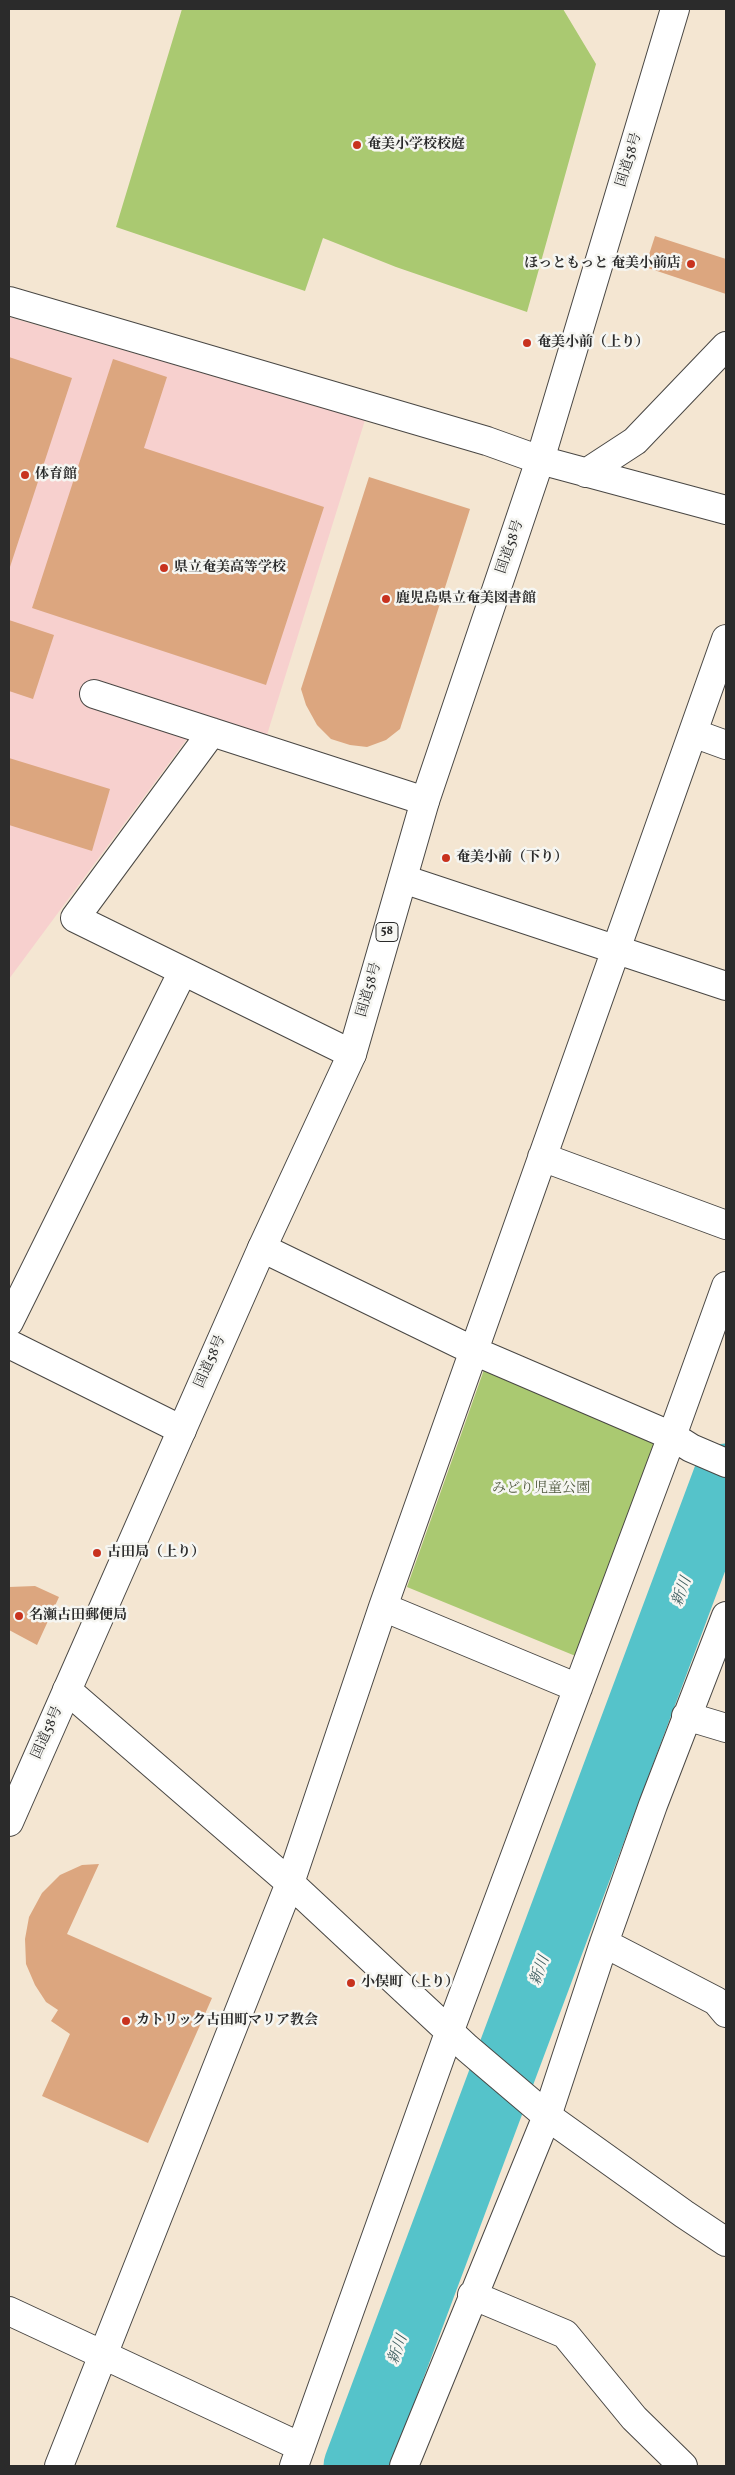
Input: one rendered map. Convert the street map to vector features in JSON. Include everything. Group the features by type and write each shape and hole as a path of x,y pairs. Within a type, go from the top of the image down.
{"main road":[{"name":"国道58号","path":"9,1822 262,1248 352,1054 425,801 540,460 676,9"},
{"path":"9,301 487,441 540,460 726,510"},
{"path":"586,473 635,441 726,346"},
{"path":"59,2466 290,1883 383,1607 726,639"},
{"path":"94,694 425,801"},
{"path":"212,732 75,918 352,1054"},
{"path":"693,733 726,744"},
{"path":"403,879 617,948 726,986"},
{"path":"9,1322 183,971"},
{"path":"542,1157 726,1225"},
{"path":"262,1248 474,1351 726,1463"},
{"path":"9,2311 102,2356 297,2456 459,2039 578,1688 682,1442 726,1286"},
{"path":"9,1344 182,1430"},
{"path":"383,1607 578,1688"},
{"path":"404,2466 472,2295 604,1943 686,1716 726,1616"},
{"path":"67,1690 290,1883 459,2039 541,2111 676,2209 726,2242"},
{"path":"686,1716 726,1728"},
{"path":"604,1943 716,2001 726,2013"},
{"path":"472,2295 565,2334 634,2418 683,2466"}],"shaded area":[{"name":"県立奄美高等学校","path":"9,317 365,420 266,738 204,716 9,979"}],"green space":[{"name":"奄美小学校校庭","path":"182,9 563,9 596,64 527,312 396,267 323,238 305,291 116,227"},
{"name":"みどり児童公園","path":"486,1364 660,1439 578,1657 407,1587"}],"building":[{"path":"655,236 726,259 726,294 645,267"},
{"name":"体育館","path":"9,357 72,378 9,570"},
{"path":"113,359 167,377 144,448 324,507 266,685 32,608"},
{"name":"鹿児島県立奄美図書館","path":"369,477 470,509 400,729 386,740 367,747 350,745 331,739 317,725 306,705 301,689"},
{"path":"9,620 54,635 33,699 9,691"},
{"path":"9,758 110,789 92,851 9,825"},
{"path":"35,1586 59,1597 37,1645 9,1630 9,1587"},
{"path":"99,1864 67,1934 212,1998 148,2143 42,2096 70,2034 51,2021 58,2010 46,2002 35,1985 26,1964 25,1939 29,1917 42,1893 60,1875 82,1865"}],"waterway":[{"name":"新川","path":"356,2466 726,1476"}],"place":[{"name":"奄美小学校校庭","path":"357,145"},
{"name":"ほっともっと 奄美小前店","path":"691,264"},
{"name":"奄美小前（上り）","path":"527,343"},
{"name":"体育館","path":"25,475"},
{"name":"県立奄美高等学校","path":"164,568"},
{"name":"鹿児島県立奄美図書館","path":"386,599"},
{"name":"奄美小前（下り）","path":"446,858"},
{"name":"古田局（上り）","path":"97,1553"},
{"name":"名瀬古田郵便局","path":"19,1616"},
{"name":"小俣町（上り）","path":"351,1983"},
{"name":"カトリック古田町マリア教会","path":"126,2021"}]}
